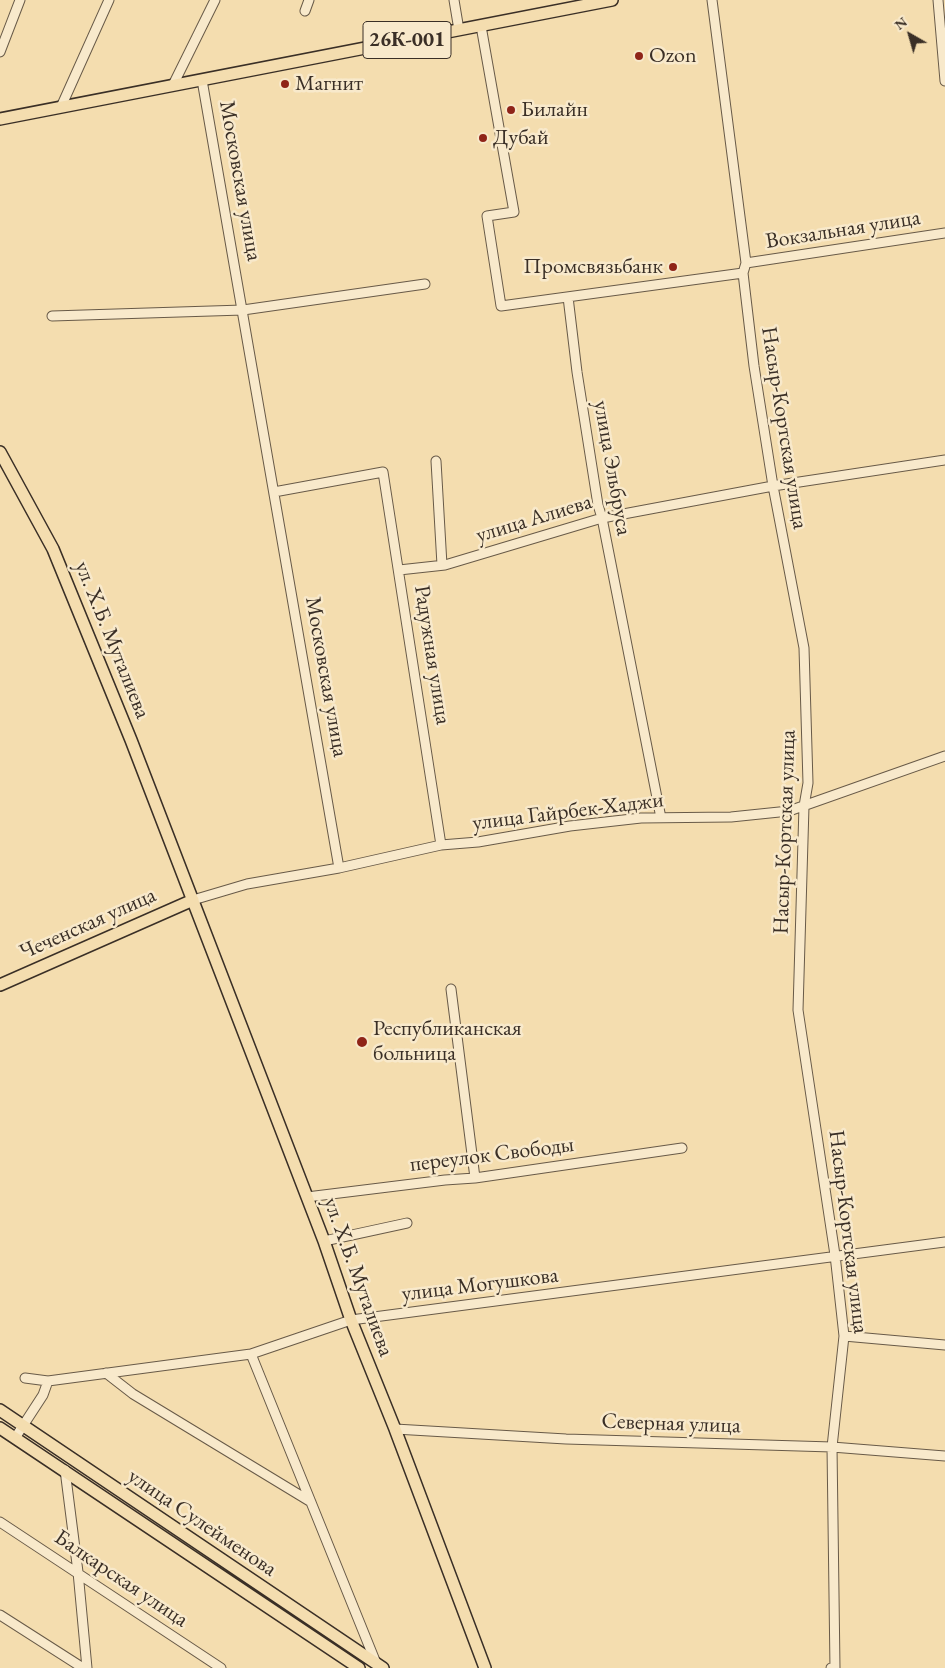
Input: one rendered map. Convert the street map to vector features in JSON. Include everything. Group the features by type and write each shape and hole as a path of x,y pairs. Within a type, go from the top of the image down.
{"main road":[{"name":"26К-001","path":"202,80 612,0"},
{"name":"Московская улица","path":"0,119 202,80"},
{"name":"ул. Х.Б. Муталиева","path":"0,452 53,549 173,849 324,1241 351,1320 395,1429 485,1668"},
{"name":"Чеченская улица","path":"0,985 193,900"},
{"name":"улица Сулейменова","path":"0,1410 379,1666"},
{"name":"улица Сулейменова","path":"0,1428 359,1668"}],"street":[{"path":"0,52 20,0"},
{"path":"61,107 108,0"},
{"path":"173,85 215,0"},
{"path":"305,11 309,0"},
{"path":"454,0 459,30"},
{"name":"Насыр-Кортская улица","path":"712,0 746,263 743,273 754,366 773,486 804,648 808,783 804,806 798,1010 844,1336 832,1447 833,1668"},
{"path":"938,0 945,81"},
{"path":"481,26 514,212 487,216 501,306 743,273"},
{"name":"Московская улица","path":"202,80 339,868"},
{"name":"Вокзальная улица","path":"746,263 945,233"},
{"path":"52,316 243,310 425,284"},
{"name":"улица Эльбруса","path":"568,297 577,372 598,505 661,818"},
{"name":"улица Алиева","path":"400,570 442,565 602,518 773,486 945,460"},
{"path":"436,462 442,565"},
{"name":"Радужная улица","path":"274,492 383,472 400,570 441,845"},
{"name":"улица Гайрбек-Хаджи","path":"193,900 247,884 339,868 441,845 478,842 570,826 661,818 731,817 789,811 945,756"},
{"path":"451,989 475,1178"},
{"name":"переулок Свободы","path":"307,1197 475,1178 682,1148"},
{"path":"324,1241 407,1222"},
{"name":"улица Могушкова","path":"25,1378 48,1381 251,1354 351,1320 834,1255 945,1242"},
{"path":"844,1336 945,1344"},
{"path":"251,1354 379,1666"},
{"path":"106,1373 133,1394 311,1502"},
{"path":"14,1438 43,1394 48,1381"},
{"name":"Северная улица","path":"395,1429 566,1439 832,1447 945,1456"},
{"path":"64,1470 78,1572 87,1668"},
{"name":"Балкарская улица","path":"0,1522 221,1668"},
{"path":"0,1615 83,1668"}],"place":[{"name":"Ozon","path":"639,56"},
{"name":"Магнит","path":"285,84"},
{"name":"Билайн","path":"511,110"},
{"name":"Дубай","path":"483,138"},
{"name":"Промсвязьбанк","path":"673,267"},
{"name":"Республиканская больница","path":"362,1042"}]}
